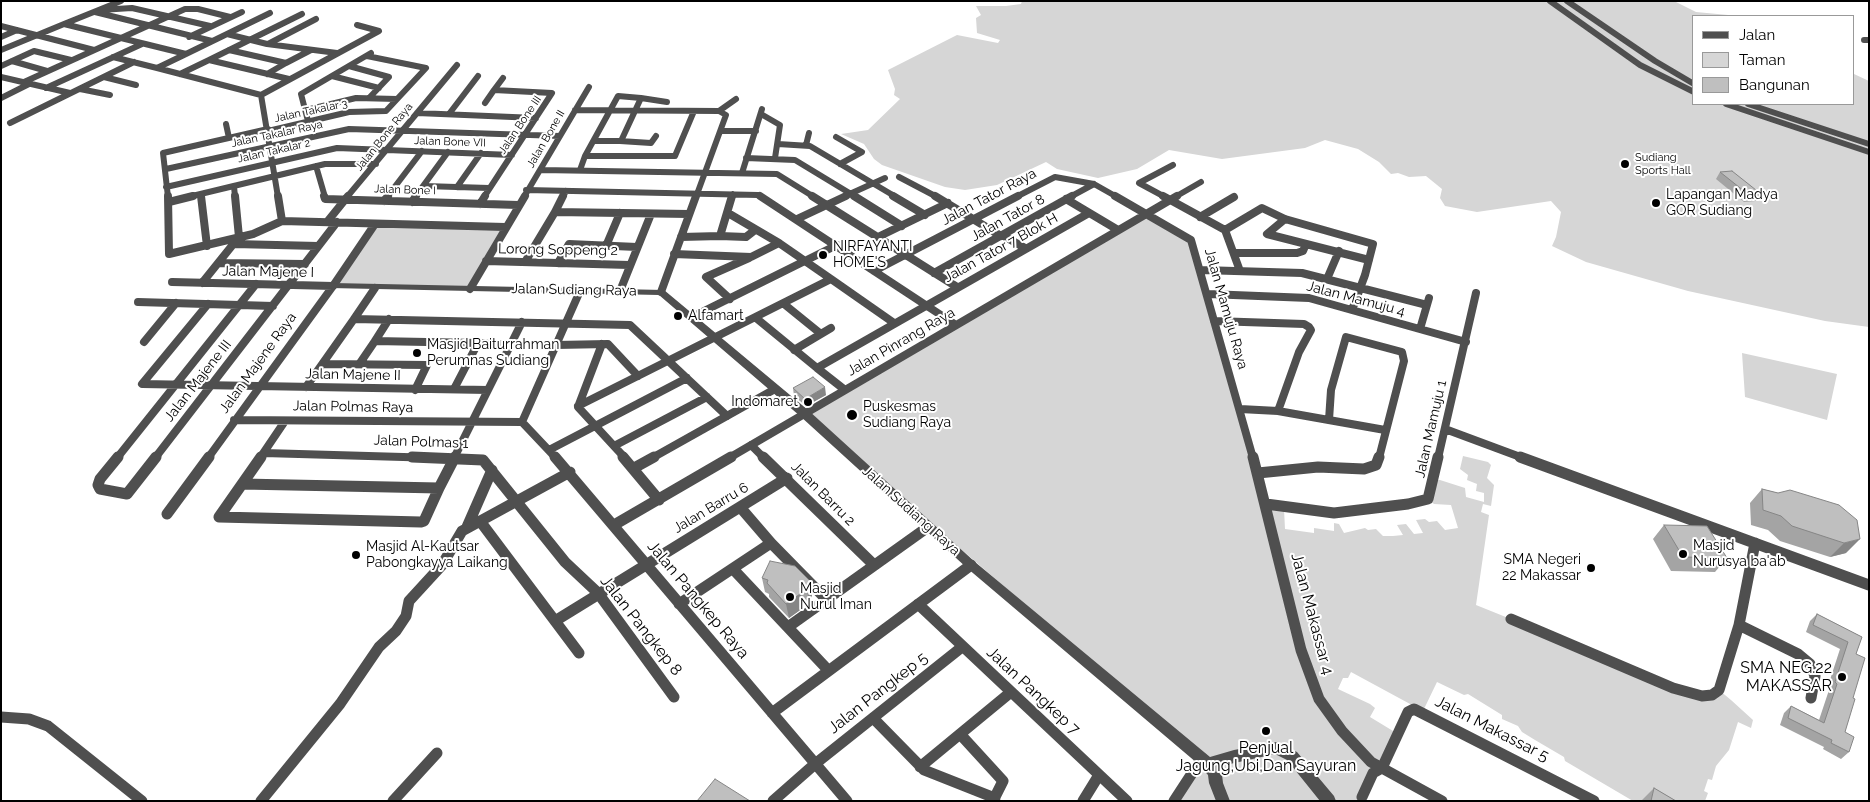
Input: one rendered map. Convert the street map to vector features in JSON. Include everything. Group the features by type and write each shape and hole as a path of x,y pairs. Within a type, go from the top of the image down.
{"street":[{"path":"1,50 121,1"},
{"path":"1550,1 1609,45 1640,65 1692,91"},
{"path":"1567,1 1630,44 1692,83"},
{"path":"98,11 132,8 210,26"},
{"path":"24,82 188,8 230,17"},
{"path":"98,11 147,26 212,41"},
{"path":"189,37 242,12"},
{"path":"157,68 270,13"},
{"path":"180,74 302,14"},
{"path":"268,44 316,19"},
{"path":"64,24 186,54"},
{"path":"114,57 261,95 379,30 357,25"},
{"path":"1,26 94,50"},
{"path":"1,37 17,30"},
{"path":"227,34 268,44 337,54"},
{"path":"50,44 58,41"},
{"path":"46,88 142,44"},
{"path":"1609,45 1630,44"},
{"path":"1,66 42,48"},
{"path":"229,50 286,63"},
{"path":"267,74 311,50"},
{"path":"34,51 71,60"},
{"path":"306,110 356,98 397,99 426,67 370,54 301,94 308,121"},
{"path":"209,60 288,79"},
{"path":"12,61 47,71"},
{"path":"10,124 134,62"},
{"name":"Jalan Bone Raya","path":"326,222 457,65"},
{"path":"349,66 389,76 369,98"},
{"path":"332,76 379,88"},
{"path":"449,114 478,76"},
{"path":"1,77 70,93"},
{"path":"104,77 136,85"},
{"path":"485,103 502,78"},
{"path":"1,98 31,84"},
{"name":"Jalan Bone II","path":"470,289 526,190 541,170 589,87"},
{"path":"80,89 110,95"},
{"name":"Jalan Bone III","path":"480,204 552,93 494,90"},
{"path":"261,95 282,220"},
{"path":"580,170 585,156 618,96 667,102"},
{"path":"620,142 625,136 641,98"},
{"name":"Jalan Takalar 3","path":"166,169 163,153 166,152 350,112 388,109 397,99"},
{"path":"719,111 736,99"},
{"path":"1729,105 1869,152"},
{"path":"1751,105 1869,144"},
{"path":"574,110 719,111 726,115 661,292"},
{"path":"668,172 694,111"},
{"path":"742,173 762,112 780,125 775,158"},
{"path":"417,113 536,118"},
{"path":"226,124 229,138"},
{"name":"Jalan Takalar Raya","path":"166,169 349,128 560,136"},
{"path":"721,131 756,131"},
{"path":"806,145 809,133"},
{"path":"594,141 651,142 656,136"},
{"path":"836,137 862,152 840,164"},
{"path":"778,144 806,145 925,215"},
{"name":"Jalan Takalar 2","path":"166,187 337,148 387,150"},
{"name":"Jalan Bone VII","path":"387,150 512,155"},
{"path":"384,201 422,152"},
{"path":"412,202 448,152"},
{"path":"457,187 481,153"},
{"path":"585,156 675,156"},
{"path":"746,158 794,160 902,226"},
{"path":"169,202 329,163 376,164"},
{"name":"Jalan Bone I","path":"316,166 324,198 480,204 520,203"},
{"path":"1173,166 1140,182 1168,200 1225,230 1236,253 1240,271"},
{"path":"166,169 166,187 169,202 167,227 169,254 257,233 282,220 505,227"},
{"path":"541,170 780,175 880,236 957,287"},
{"name":"Jalan Tator Raya","path":"874,271 1055,176 1094,184 1144,214"},
{"path":"798,219 885,178"},
{"path":"899,178 948,203 1025,248"},
{"name":"Jalan Pinrang Raya","path":"614,525 1201,182"},
{"name":"Jalan Tator 8","path":"934,272 1094,184"},
{"path":"234,186 239,238"},
{"path":"424,186 489,188"},
{"path":"526,190 758,195 798,219 956,325"},
{"path":"525,262 566,191"},
{"path":"201,194 207,246"},
{"path":"720,236 733,194"},
{"path":"1200,217 1234,197"},
{"path":"1066,199 1118,230"},
{"path":"880,236 948,203"},
{"path":"1225,230 1260,208 1285,220 1372,243 1374,245 1366,275 1359,287 1352,310"},
{"path":"555,212 689,214"},
{"path":"606,246 620,213"},
{"path":"728,213 779,243 894,323"},
{"name":"Jalan Tator 7 Blok H","path":"817,368 1089,213"},
{"path":"620,291 629,264 651,214"},
{"name":"Jalan Mamuju Raya","path":"1144,214 1191,240 1240,409"},
{"path":"1285,220 1267,234 1369,260"},
{"name":"Jalan Majene III","path":"175,384 100,480 98,485 100,489 127,494 337,222"},
{"path":"333,286 375,224"},
{"path":"681,237 746,237 755,230"},
{"name":"Jalan Majene I","path":"202,283 239,238"},
{"path":"730,299 706,277 779,243"},
{"path":"234,244 318,246"},
{"path":"558,263 570,244 637,247"},
{"path":"1236,253 1297,253 1302,251 1306,244"},
{"path":"692,317 837,245"},
{"path":"1327,279 1339,251"},
{"path":"674,254 751,257"},
{"path":"221,261 304,264"},
{"name":"Lorong Soppeng 2","path":"486,261 629,264"},
{"path":"1201,270 1302,273 1428,302 1420,329"},
{"path":"578,406 831,279"},
{"name":"Jalan Majene I","path":"172,282 333,286"},
{"path":"175,384 256,284"},
{"name":"Jalan Sudiang Raya","path":"333,286 661,292 804,413 971,565 1202,758 1217,765"},
{"name":"Jalan Majene Raya","path":"167,514 333,286"},
{"path":"306,387 324,364 375,288"},
{"path":"522,422 580,291"},
{"name":"Jalan Mamuju 1","path":"1266,504 1334,513 1408,504 1428,499 1476,293"},
{"name":"Jalan Mamuju 4","path":"1208,294 1304,297 1466,342"},
{"path":"138,302 273,306"},
{"path":"144,342 176,303"},
{"path":"142,382 208,304"},
{"path":"784,304 821,334"},
{"path":"756,318 846,390"},
{"path":"354,319 630,325 727,416"},
{"path":"360,364 389,319"},
{"path":"1214,321 1304,324 1309,326 1311,330 1299,352 1278,411"},
{"path":"285,420 219,517 424,521 522,322"},
{"path":"794,350 831,328"},
{"path":"1258,473 1318,467 1371,468 1376,465 1382,449 1404,356 1402,352 1346,336 1331,390 1329,420"},
{"path":"375,341 510,344"},
{"path":"454,389 478,343"},
{"path":"578,406 602,344"},
{"path":"556,345 608,344 638,376"},
{"path":"324,364 427,365 415,390"},
{"path":"549,450 687,378"},
{"name":"Jalan Majene II","path":"142,382 212,386 488,390"},
{"path":"634,468 775,389"},
{"path":"614,446 706,397"},
{"path":"578,406 634,468 659,500"},
{"path":"1240,409 1278,411 1385,430"},
{"name":"Jalan Makassar 4","path":"1240,409 1266,504 1301,650 1319,699 1342,731 1371,762 1442,801"},
{"name":"Jalan Polmas Raya","path":"234,420 522,422"},
{"name":"Jalan Pangkep Raya","path":"522,422 570,472 679,604 847,801"},
{"path":"1445,429 1869,585"},
{"name":"Jalan Barru 2","path":"751,445 787,478 874,565"},
{"name":"Jalan Polmas 1","path":"264,453 477,458 483,460 492,470 542,532"},
{"path":"467,527 492,470"},
{"path":"261,801 340,704 379,647 396,631 406,616 409,601 442,565 462,531 515,500 570,472"},
{"name":"Jalan Barru 6","path":"598,593 787,478"},
{"path":"242,484 439,488"},
{"path":"740,507 771,544 826,600"},
{"path":"480,521 579,653"},
{"path":"788,627 928,527"},
{"name":"Jalan Pangkep 8","path":"542,532 565,562 598,593 674,696"},
{"path":"679,604 771,544"},
{"path":"1511,620 1673,688 1702,696 1712,695 1719,690 1739,625 1755,544"},
{"path":"772,713 971,565"},
{"path":"733,569 828,670"},
{"path":"554,621 598,593"},
{"name":"Jalan Pangkep 7","path":"918,604 1127,801"},
{"path":"1739,625 1798,654 1810,664 1816,676 1811,698"},
{"name":"Jalan Pangkep 5","path":"814,764 962,647"},
{"path":"920,767 1010,692"},
{"name":"Jalan Makassar 5","path":"1362,797 1373,773 1382,768 1408,712 1414,709 1594,801"},
{"path":"1,717 29,719 48,726 142,801"},
{"path":"873,718 920,767 994,799 1003,781 960,734"},
{"path":"1223,801 1217,765 1261,750 1276,748 1285,751 1301,764 1329,801"},
{"path":"394,801 436,753"},
{"path":"1174,801 1202,758"},
{"path":"773,801 814,764"},
{"path":"1083,801 1099,775"}],"green space":[{"name":"Sudiang Sports Hall","path":"1022,1 1674,1 1696,12 1728,15 1692,15 1692,105 1855,105 1855,74 1869,81 1869,327 1825,321 1688,291 1586,262 1552,246 1556,237 1561,212 1551,201 1477,212 1445,206 1440,198 1442,189 1426,176 1409,177 1398,173 1391,174 1379,162 1358,149 1325,140 1305,148 1222,159 1169,150 1137,169 1098,178 1057,169 1046,162 997,185 965,190 945,187 882,165 874,159 864,144 841,134 868,130 900,99 894,95 895,89 888,70 957,35 998,43 1000,40 977,33 976,18 981,15 976,6 1021,4"},
{"path":"1144,214 1188,238 1266,504 1284,509 1285,529 1314,533 1314,528 1334,531 1334,523 1339,524 1344,533 1365,528 1368,530 1376,529 1383,536 1393,536 1403,535 1397,525 1406,524 1414,534 1423,533 1416,520 1425,519 1429,522 1437,521 1445,530 1458,528 1451,505 1434,504 1428,499 1433,480 1440,480 1465,488 1466,497 1484,502 1484,493 1476,491 1477,484 1467,480 1468,475 1460,469 1463,456 1488,462 1491,465 1487,478 1494,485 1491,506 1483,504 1481,512 1489,515 1476,605 1702,696 1719,690 1731,700 1753,720 1751,728 1738,722 1729,750 1716,766 1712,780 1708,779 1704,791 1708,793 1705,801 1633,801 1565,761 1564,757 1522,732 1518,726 1502,719 1502,715 1468,694 1464,695 1437,682 1423,711 1351,672 1348,678 1343,678 1338,689 1370,704 1375,708 1370,717 1398,734 1361,801 1174,801 1202,758 804,413"},
{"path":"375,224 505,227 470,289 333,286"},
{"path":"1742,353 1837,374 1827,420 1745,397"}],"building":[{"path":"1732,171 1761,194 1749,195 1720,172"},
{"path":"813,377 825,387 805,399 793,388"},
{"path":"1762,489 1778,493 1790,490 1839,505 1857,520 1860,539 1844,543 1792,526 1781,516 1763,510"},
{"path":"1664,525 1707,526 1727,558 1683,557"},
{"path":"770,561 795,566 810,581 807,589 800,588 800,594 786,604 767,583 768,580 762,578"},
{"path":"1817,614 1862,637 1856,654 1865,658 1845,732 1854,737 1849,752 1831,743 1832,740 1788,718 1791,706 1824,723 1837,684 1835,682 1848,642 1813,625"},
{"path":"715,779 750,801 697,801"},
{"path":"1654,788 1676,801 1651,801"}],"place":[{"name":"Sudiang Sports Hall","path":"1625,164"},
{"name":"Lapangan Madya GOR Sudiang","path":"1656,203"},
{"name":"NIRFAYANTI HOME'S","path":"823,255"},
{"name":"Alfamart","path":"678,316"},
{"name":"Masjid Baiturrahman Perumnas Sudiang","path":"417,353"},
{"name":"Indomaret","path":"808,402"},
{"name":"Puskesmas Sudiang Raya","path":"852,415"},
{"name":"Masjid Nurusya ba'ab","path":"1683,554"},
{"name":"Masjid Al-Kautsar Pabongkayya Laikang","path":"356,555"},
{"name":"SMA Negeri 22 Makassar","path":"1591,568"},
{"name":"Masjid Nurul Iman","path":"790,597"},
{"name":"SMA NEG.22 MAKASSAR","path":"1842,677"},
{"name":"Penjual Jagung,Ubi,Dan Sayuran","path":"1266,731"}]}
